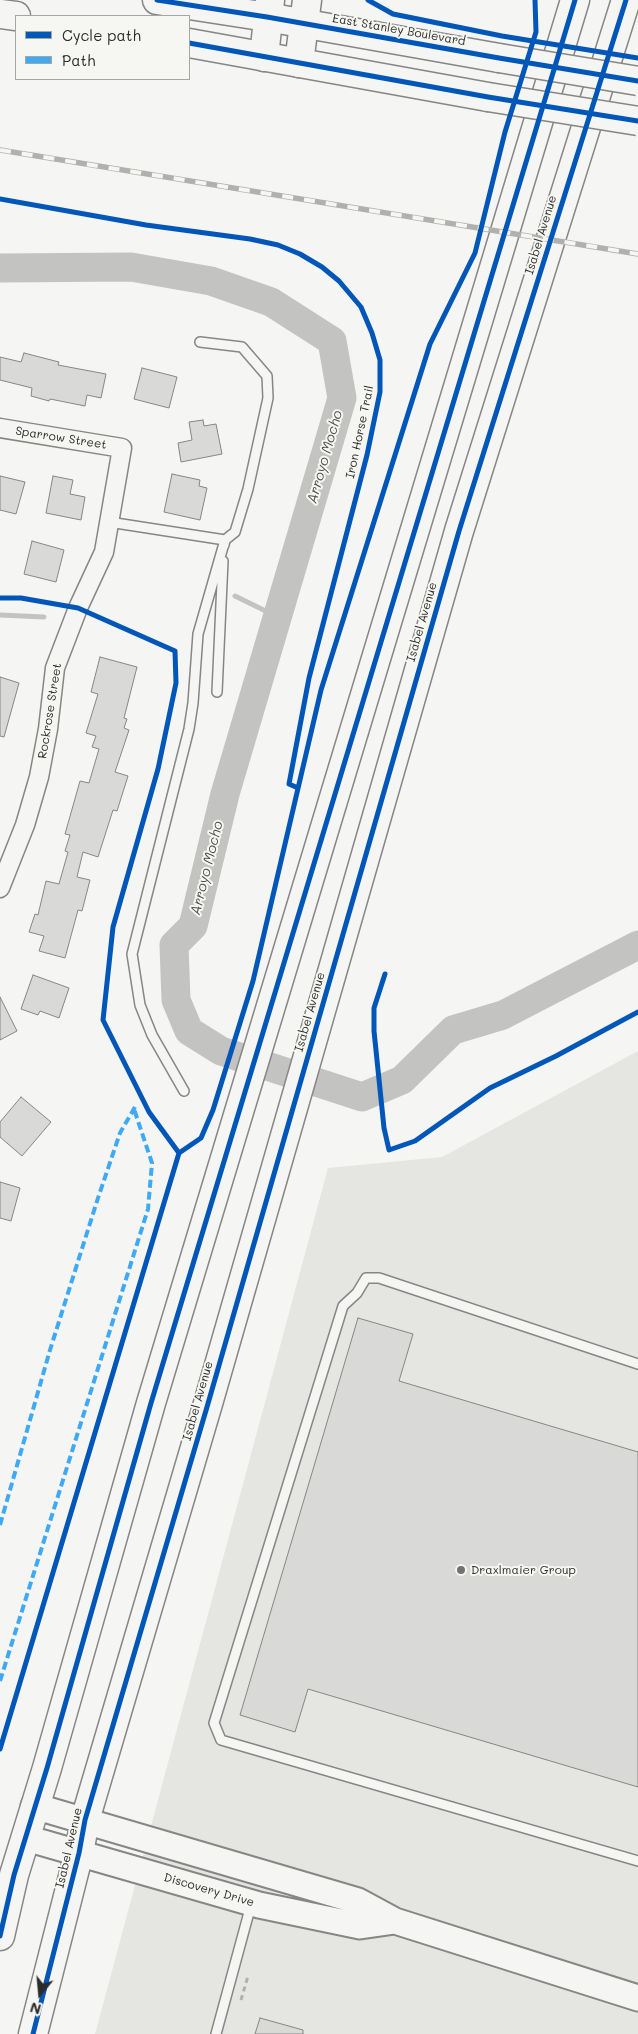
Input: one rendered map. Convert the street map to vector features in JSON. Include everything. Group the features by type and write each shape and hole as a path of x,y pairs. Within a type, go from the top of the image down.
{"main road":[{"name":"East Stanley Boulevard","path":"157,0 305,12 499,58 638,81"},
{"path":"0,1936 14,1875 47,1768 151,1403 575,0"},
{"name":"Isabel Avenue","path":"33,2034 79,1853 85,1820 459,531 626,0"},
{"path":"264,57 269,8"},
{"path":"299,63 305,12"},
{"path":"0,14 15,16"},
{"path":"190,44 488,97 638,121"}],"street":[{"name":"Sparrow Street","path":"0,428 122,448"},
{"name":"Rockrose Street","path":"0,888 25,825 39,776 48,729 54,668 78,608 104,552 122,448"},
{"name":"Discovery Drive","path":"34,1806 358,1901 395,1921 638,1998"},
{"name":"Discovery Drive","path":"26,1838 251,1903 360,1926 395,1921"}],"lane":[{"path":"184,1091 152,1035 140,1004 132,954 189,729 193,703 198,634 225,540 235,532 248,489 268,398 268,376 242,347 200,342"},
{"path":"109,522 225,540"},
{"path":"217,692 221,584 225,540"},
{"path":"638,1364 379,1278 366,1278 357,1293 343,1306 214,1723 221,1740 638,1861"},
{"path":"216,2034 251,1903"}],"path":[{"path":"241,2000 248,1976"}],"shaded area":[{"path":"638,1051 638,2034 95,2034 328,1168 442,1157"}],"building":[{"path":"24,353 59,362 58,365 106,374 101,398 87,395 85,406 50,399 49,401 31,396 32,388 0,380 0,357 21,362"},
{"path":"142,368 177,377 169,408 134,399"},
{"path":"203,420 204,426 216,424 222,454 181,462 178,443 192,440 189,422"},
{"path":"172,474 200,480 199,486 207,488 200,520 164,512"},
{"path":"0,476 25,482 16,514 0,510"},
{"path":"53,476 73,480 70,494 85,497 81,520 46,513"},
{"path":"32,541 64,550 56,582 24,574"},
{"path":"100,657 137,667 124,718 127,719 124,728 129,730 115,772 128,776 117,811 113,810 98,857 83,852 77,877 90,880 82,911 78,910 65,958 39,951 44,936 29,932 35,914 38,915 46,881 59,884 68,852 65,851 70,835 65,834 80,781 89,783 99,749 92,747 96,736 86,733 98,694 91,692"},
{"path":"0,677 19,683 4,737 0,736"},
{"path":"33,975 69,988 59,1018 40,1011 38,1015 21,1009"},
{"path":"0,997 17,1031 0,1040"},
{"path":"21,1097 51,1122 22,1156 0,1137 0,1122"},
{"path":"0,1182 20,1188 11,1221 0,1218"},
{"name":"Draxlmaier Group","path":"358,1318 413,1334 399,1381 638,1452 638,1787 308,1689 295,1732 240,1715"},
{"path":"260,2018 303,2030 303,2034 255,2034"}],"waterway":[{"name":"Arroyo Mocho","path":"0,268 131,267 211,281 271,302 332,341 342,398 225,794 193,926 174,945 176,1000 189,1031 221,1051 362,1097 402,1080 453,1030 503,1015 638,945"},
{"name":"Arroyo Mocho","path":"235,596 278,617"},
{"name":"Arroyo Mocho","path":"0,615 44,617"}],"railway":[{"path":"0,150 638,254"}],"marked path":[{"path":"0,1525 50,1350 98,1198 120,1133 135,1107"},
{"path":"0,1681 148,1209 152,1163 134,1109"}],"cycle path":[{"path":"157,0 267,17 638,81"},
{"path":"368,0 393,14 502,36 638,58"},
{"path":"0,1749 179,1153 201,1138 213,1110 253,981 321,690 430,344 475,253 505,132 536,32 535,0"},
{"path":"0,1936 14,1875 47,1768 151,1403 575,0"},
{"path":"33,2034 79,1853 85,1820 207,1407 459,531 626,0"},
{"path":"190,43 488,97 638,121"},
{"name":"Iron Horse Trail","path":"0,199 146,225 250,239 278,245 300,254 322,267 339,281 361,307 372,333 380,360 380,392 367,455 309,678 289,784 298,788"},
{"path":"0,598 21,598 78,608 175,651 176,683 158,769 113,927 103,1020 149,1112 179,1153"},
{"path":"385,974 374,1008 374,1031 384,1128 389,1150 415,1141 490,1088 556,1056 638,1012"}],"place":[{"name":"Draxlmaier Group","path":"461,1570"}]}
